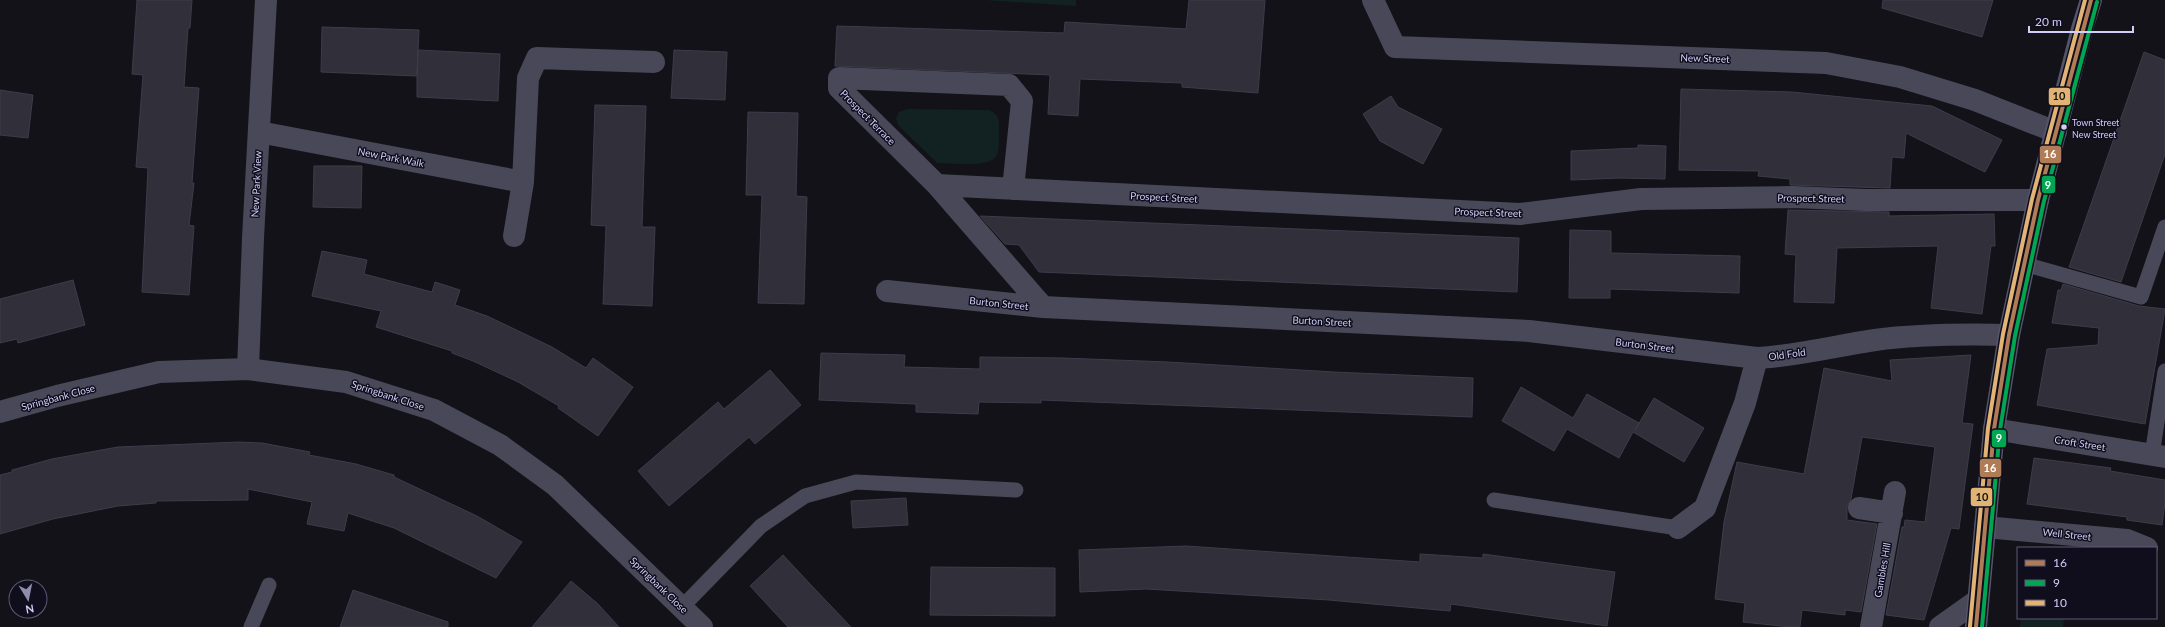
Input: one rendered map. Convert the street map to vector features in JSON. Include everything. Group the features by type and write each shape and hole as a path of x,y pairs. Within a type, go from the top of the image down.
{"main road":[{"path":"1976,627 1994,429 2010,335 2038,200 2082,29 2092,0"}],"street":[{"name":"New Park View","path":"248,368 266,0"},
{"name":"New Street","path":"1373,0 1395,47 1826,63 1900,77 1975,100 2056,132"},
{"path":"514,236 523,182 528,78 537,58 654,62"},
{"name":"Prospect Terrace","path":"1014,189 1022,101 1009,85 839,78 839,88 937,185 1043,307"},
{"name":"New Park Walk","path":"259,132 523,182"},
{"name":"Prospect Street","path":"937,185 1520,214 1641,199 1793,197 1866,200 2038,200"},
{"name":"Burton Street","path":"887,291 1043,307 1529,331 1757,358"},
{"name":"Old Fold","path":"1678,528 1705,508 1745,403 1757,358 1783,356 1824,348 1940,334 2010,335"},
{"name":"Springbank Close","path":"0,412 57,396 159,372 248,368 346,382 434,410 500,445 555,485 683,606 702,627"},
{"name":"Croft Street","path":"1994,429 2159,456"},
{"name":"Gambles Hill","path":"1872,627 1895,492"},
{"path":"1858,508 1892,514"},
{"name":"Well Street","path":"1985,526 2127,540 2144,547"},
{"path":"1940,627 1978,600"}],"lane":[{"path":"2024,264 2141,297 2165,227"},
{"path":"2159,456 2165,372"},
{"path":"683,606 761,526 805,496 856,482 1016,490"},
{"path":"1494,500 1678,528"},
{"path":"251,627 269,585"}],"shaded area":[{"path":"984,0 1076,0 1076,6"},
{"path":"908,109 989,110 995,113 998,117 999,123 999,146 997,155 987,162 979,164 937,163 898,125 896,118 899,112"},
{"path":"2021,619 2064,619 2063,627 2020,627"}],"building":[{"path":"137,0 192,0 190,28 188,28 184,87 199,88 192,183 194,183 189,225 194,226 189,295 142,292 148,168 136,167 143,75 132,74"},
{"path":"1189,0 1265,0 1258,93 1182,87 1182,83 1080,79 1078,116 1048,114 1050,75 835,66 837,26 1064,33 1065,22 1186,29"},
{"path":"1883,0 1993,0 1982,37 1882,8"},
{"path":"322,27 419,30 418,50 500,54 498,101 417,97 417,76 321,72"},
{"path":"674,50 727,52 725,100 671,98"},
{"path":"2144,52 2165,60 2165,154 2121,282 2069,267"},
{"path":"1681,89 1792,92 1932,106 2002,140 1985,172 1906,133 1904,158 1892,157 1890,188 1790,185 1790,179 1758,176 1759,171 1679,170"},
{"path":"0,90 33,95 28,138 0,135"},
{"path":"1391,96 1398,107 1442,129 1423,164 1380,141 1363,114"},
{"path":"595,105 646,106 642,227 655,227 652,306 603,304 606,226 591,225"},
{"path":"748,112 798,113 796,196 807,197 804,304 758,303 762,195 746,195"},
{"path":"1638,145 1666,146 1665,179 1620,178 1571,180 1571,151 1638,148"},
{"path":"314,166 362,166 361,208 313,207"},
{"path":"1788,210 1889,212 1889,216 1994,214 1995,246 1991,246 1982,314 1931,308 1938,246 1837,248 1834,303 1794,302 1796,255 1785,254"},
{"path":"980,216 1519,238 1517,292 1039,272 1019,245 1005,244"},
{"path":"1570,230 1611,231 1611,253 1740,256 1739,293 1610,289 1610,298 1569,298"},
{"path":"322,251 367,260 364,274 432,292 435,282 460,290 455,305 487,316 552,347 586,368 593,358 633,387 598,436 558,408 559,406 518,382 452,353 452,351 376,327 381,311 312,296"},
{"path":"73,280 85,325 18,343 17,339 0,343 0,299"},
{"path":"2063,284 2139,306 2165,309 2145,424 2037,405 2047,349 2098,345 2099,328 2052,323 2058,290 2061,290"},
{"path":"821,353 905,355 904,367 980,369 980,357 1063,358 1473,378 1472,417 1041,400 1041,403 979,402 978,414 916,412 916,404 819,400"},
{"path":"1971,355 1962,423 1973,424 1959,529 1951,528 1924,620 1886,615 1902,527 1904,527 1905,520 1925,522 1935,447 1862,437 1851,499 1847,507 1847,520 1877,524 1861,612 1845,610 1845,615 1802,610 1800,627 1790,627 1743,622 1745,603 1715,599 1724,522 1737,462 1804,474 1824,368 1892,381 1890,360"},
{"path":"770,370 801,405 755,444 749,437 669,506 638,471 718,402 724,409"},
{"path":"1521,387 1573,418 1587,394 1639,423 1635,430 1654,398 1704,428 1684,462 1633,432 1619,458 1567,429 1554,451 1502,421"},
{"path":"239,442 262,443 310,452 309,455 356,464 394,475 394,477 477,516 522,542 496,578 394,528 348,513 344,531 307,524 312,502 248,489 248,500 156,501 156,503 118,506 53,519 0,534 0,475 12,472 12,470 52,459 118,447"},
{"path":"2034,458 2111,468 2110,471 2165,480 2165,503 2162,525 2127,520 2127,517 2027,504"},
{"path":"906,498 908,525 853,528 851,501"},
{"path":"1186,546 1420,562 1420,554 1483,558 1483,554 1615,572 1607,626 1451,604 1450,611 1329,600 1146,589 1080,592 1079,550"},
{"path":"783,555 851,627 788,627 750,586"},
{"path":"931,567 1055,568 1055,616 930,615"},
{"path":"571,581 598,604 619,627 532,627"},
{"path":"353,590 448,622 448,627 340,627"}],"transit line":[{"name":"10","path":"1970,626 1988,428 2003,334 2032,199 2085,0"},
{"name":"16","path":"1976,627 1994,429 2009,335 2038,200 2091,0"},
{"name":"9","path":"1982,627 2000,430 2015,336 2044,201 2097,2"}],"place":[{"name":"Town Street New Street","path":"2064,127"}]}
